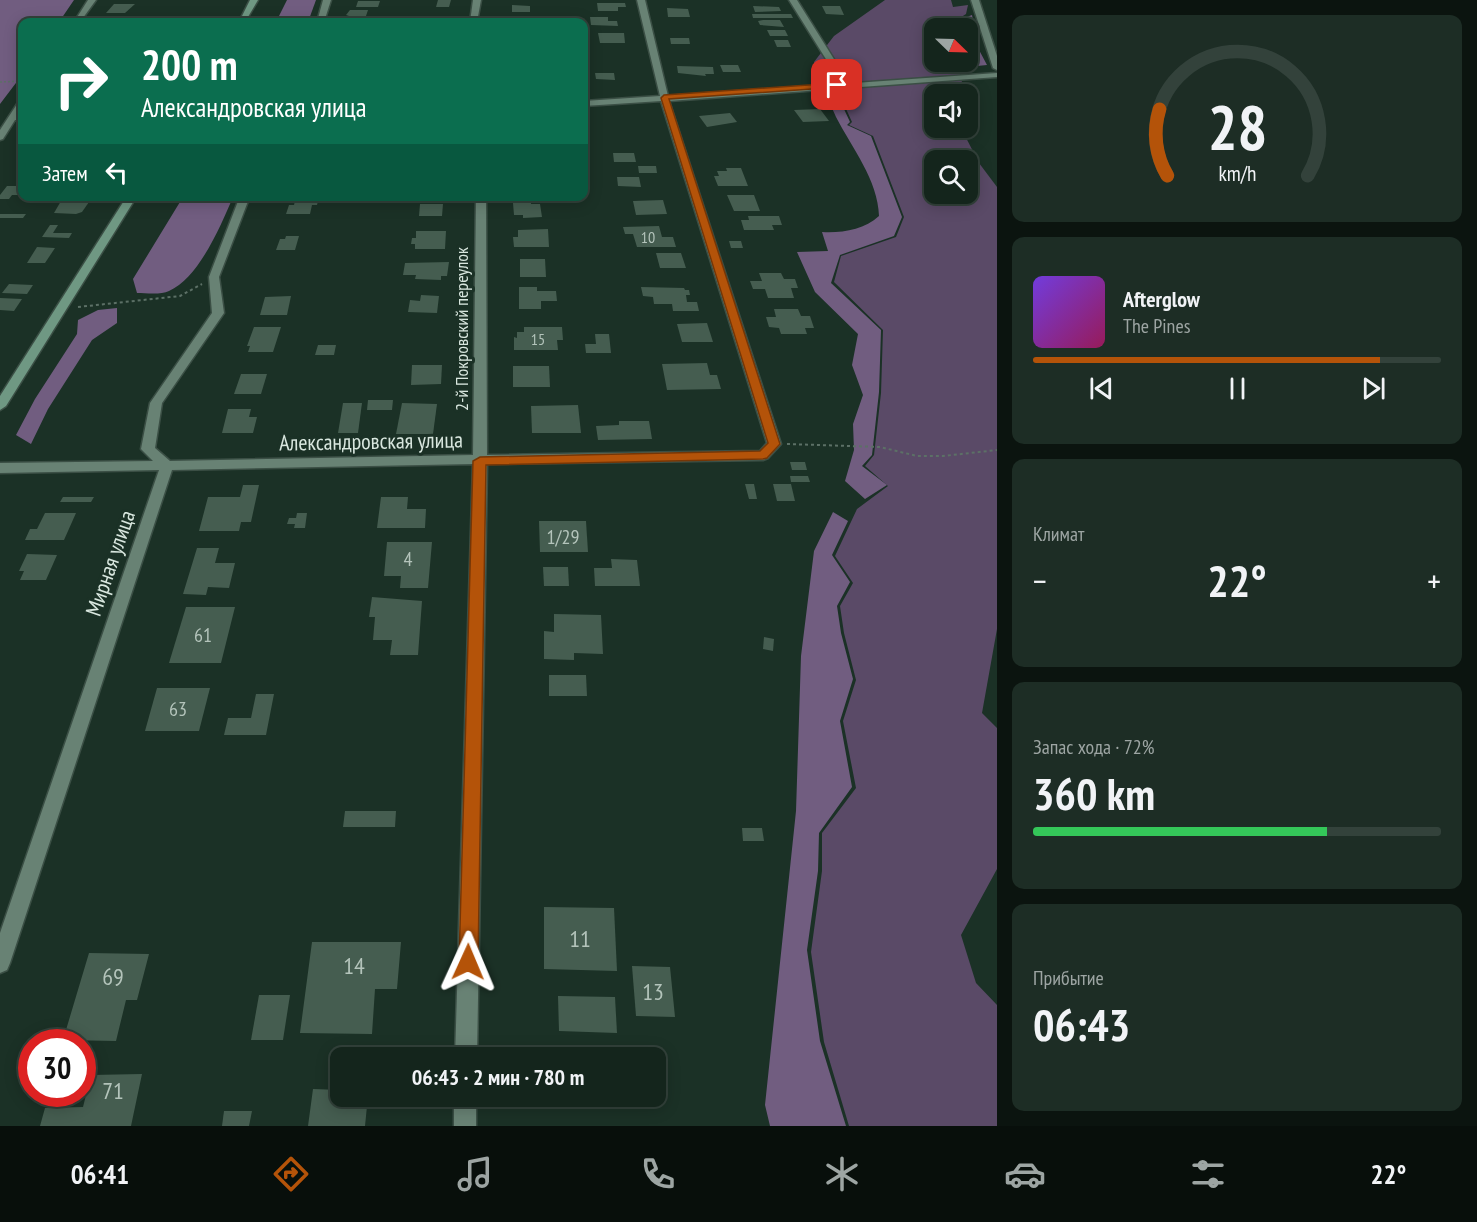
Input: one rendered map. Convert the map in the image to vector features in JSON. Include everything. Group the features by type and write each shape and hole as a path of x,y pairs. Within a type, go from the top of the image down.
{"street":[{"path":"79,18 92,0"},
{"path":"244,18 254,0"},
{"path":"321,18 327,0"},
{"path":"475,18 477,0"},
{"path":"641,0 664,98 774,444"},
{"path":"793,0 838,72 837,76 831,80 818,83 819,87"},
{"path":"975,0 997,68"},
{"path":"588,104 997,75"},
{"path":"0,137 18,109"},
{"path":"0,406 129,201"},
{"path":"167,465 148,449 156,403 218,314 214,277 243,201"},
{"name":"2-й Покровский переулок","path":"466,1047 480,461 481,201"},
{"name":"Александровская улица","path":"0,468 763,455 774,444"},
{"name":"Мирная улица","path":"0,963 167,465"},
{"path":"465,1107 465,1126"}],"lane":[{"path":"12,118 18,118"}],"path":[{"path":"0,81 18,81"},
{"path":"64,307 87,308 113,302 180,296 214,277"},
{"path":"774,444 880,447 917,456 997,450"}],"shaded area":[{"path":"0,0 74,0 62,18 18,18 18,80 0,104"},
{"path":"287,0 316,0 309,18 278,18"},
{"path":"885,0 951,0 953,7 968,5 966,14 960,18 924,18 924,72 960,72 962,84 924,84 924,138 966,138 972,150 924,150 924,204 978,204 978,161 997,187 997,629 982,713 997,728 997,869 961,935 976,983 997,1005 997,1126 849,1126 824,1042 811,952 822,871 822,833 856,788 843,721 856,680 840,606 853,583 835,556 857,509 888,486 865,466 874,455 881,393 883,330 834,282 841,256 896,237 904,217 873,136 849,125 852,122 832,78 818,77 814,62 834,36"},
{"path":"978,48 987,65 978,66"},
{"path":"819,78 830,79 850,122 847,125 871,136 902,217 894,236 840,255 831,283 881,330 879,392 872,455 862,466 887,485 865,499 845,481 854,450 853,424 863,395 852,365 858,334 815,292 797,252 828,251 822,232 852,230 867,225 879,216 878,203 869,177 836,117"},
{"path":"181,201 231,201 208,250 190,275 180,284 166,292 137,293 133,279"},
{"path":"117,308 117,323 92,340 48,409 31,444 16,435 35,399 77,334 78,320 98,310"},
{"path":"833,512 848,521 832,555 850,582 837,606 841,633 853,679 840,721 852,787 819,833 818,871 807,950 820,1041 846,1126 770,1126 765,1105 796,811 801,656 814,551"}],"building":[{"path":"438,0 451,0 449,7 436,7"},
{"path":"358,1 380,1 378,7 356,7"},
{"path":"597,3 625,3 626,7 618,7 618,11 598,11"},
{"path":"114,4 135,4 125,13 106,13"},
{"path":"512,5 530,6 530,12 512,12"},
{"path":"753,6 779,7 781,11 755,12"},
{"path":"822,6 840,6 844,15 826,14"},
{"path":"667,8 688,9 690,17 668,17"},
{"path":"350,10 368,10 366,16 346,15"},
{"path":"752,14 791,14 793,18 753,18"},
{"path":"590,17 608,17 608,21 617,21 618,26 591,25"},
{"path":"780,20 784,27 760,25 758,21"},
{"path":"767,30 785,30 788,36 770,36"},
{"path":"598,33 624,33 625,43 600,43"},
{"path":"670,38 689,38 690,44 671,44"},
{"path":"774,40 788,40 791,47 777,47"},
{"path":"720,65 738,65 741,72 723,72"},
{"path":"677,66 713,67 714,74 705,74 706,76 678,73"},
{"path":"595,73 614,73 615,80 596,79"},
{"path":"820,109 829,121 803,122 794,110"},
{"path":"730,113 737,122 707,127 699,116"},
{"path":"613,153 634,153 636,162 614,162"},
{"path":"638,166 656,166 657,173 639,173"},
{"path":"726,168 741,168 748,186 718,186 714,176 719,176 717,171 727,171"},
{"path":"617,177 639,177 641,187 618,186"},
{"path":"7,186 18,186 18,195 12,195 9,199 0,199 0,195"},
{"path":"727,195 754,195 760,211 734,211"},
{"path":"663,200 667,214 636,215 633,201"},
{"path":"61,201 89,202 82,212 76,214 54,213"},
{"path":"295,201 318,201 317,205 312,205 310,214 286,214 289,205 294,205"},
{"path":"516,201 531,201 531,204 540,204 542,217 523,218 523,215 514,215 513,203 516,203"},
{"path":"420,204 443,204 442,216 419,216"},
{"path":"0,214 26,214 23,218 0,218"},
{"path":"748,216 779,216 782,225 772,225 774,230 744,230 741,220 749,220"},
{"path":"50,225 58,225 53,233 72,233 69,238 42,237"},
{"path":"659,226 662,237 673,237 676,247 637,247 633,234 625,234 623,227"},
{"path":"548,229 549,247 514,247 513,237 518,237 518,230"},
{"path":"416,231 446,231 445,249 415,249 415,244 411,244 412,238 416,238"},
{"path":"286,236 299,236 295,250 276,250 280,239 285,239"},
{"path":"729,241 741,241 743,248 731,248"},
{"path":"37,247 55,248 45,263 27,263"},
{"path":"656,253 681,253 686,268 660,268"},
{"path":"520,259 545,259 546,277 520,277"},
{"path":"449,262 447,276 441,276 441,280 415,279 416,275 403,275 405,263"},
{"path":"759,273 781,273 784,279 795,279 798,288 791,288 794,298 768,298 765,289 753,289 750,281 762,281"},
{"path":"9,284 33,285 27,294 2,293"},
{"path":"519,287 537,287 537,291 556,291 557,301 541,301 541,309 519,309"},
{"path":"641,287 689,290 690,295 686,295 687,302 697,302 699,311 673,311 672,304 654,304 653,297 643,296"},
{"path":"421,295 439,296 437,313 408,312 410,300 420,301"},
{"path":"291,296 287,315 260,315 265,297"},
{"path":"0,298 22,299 14,311 0,310"},
{"path":"774,309 798,309 801,316 810,316 814,328 805,328 807,334 781,334 779,328 769,327 766,317 776,317"},
{"path":"707,323 713,342 682,342 677,324"},
{"path":"254,327 281,327 273,352 248,352 250,346 247,346"},
{"path":"524,327 562,327 563,340 557,340 558,350 514,350 514,337 517,338 517,332 524,332"},
{"path":"595,334 609,334 611,353 586,353 585,344 596,344"},
{"path":"318,345 336,345 334,355 315,355"},
{"path":"707,363 710,375 717,375 721,389 667,390 662,364"},
{"path":"412,365 442,365 441,384 411,385"},
{"path":"513,366 549,366 550,387 513,387"},
{"path":"241,374 267,374 261,394 234,394"},
{"path":"368,400 393,400 392,410 367,410"},
{"path":"343,403 362,403 358,433 338,433"},
{"path":"402,403 437,404 433,434 396,434"},
{"path":"578,405 581,433 532,433 531,406"},
{"path":"228,409 251,409 249,417 257,417 253,433 222,433"},
{"path":"619,421 649,421 652,439 598,440 596,426 619,425"},
{"path":"790,462 805,462 807,470 792,470"},
{"path":"790,476 808,476 810,482 791,482"},
{"path":"745,484 754,484 757,499 749,499"},
{"path":"773,484 791,484 795,501 777,501"},
{"path":"243,485 259,485 251,522 241,522 239,531 199,531 208,497 240,497"},
{"path":"63,497 94,497 91,502 60,502"},
{"path":"381,497 408,497 407,509 426,509 425,528 377,528"},
{"path":"45,513 76,513 64,540 25,540 30,529 37,529"},
{"path":"297,513 307,513 305,528 294,528 295,524 287,524 289,518 296,518"},
{"path":"539,521 586,521 588,552 540,552"},
{"path":"387,542 432,542 428,588 400,588 401,576 384,576"},
{"path":"197,548 219,548 215,563 235,563 229,588 208,587 206,595 183,594"},
{"path":"27,554 57,555 46,580 20,580 24,571 19,571"},
{"path":"611,559 637,560 640,586 595,586 594,568 612,568"},
{"path":"543,567 568,567 569,586 544,586"},
{"path":"372,597 422,601 418,655 390,655 392,640 373,640 375,617 369,617"},
{"path":"186,607 235,607 221,663 169,663"},
{"path":"554,614 601,615 603,654 574,653 574,660 544,659 544,631 554,632"},
{"path":"764,637 774,639 773,651 763,649"},
{"path":"549,675 586,675 587,696 549,696"},
{"path":"157,688 210,688 199,731 145,731"},
{"path":"256,694 274,694 266,735 224,735 228,718 251,718"},
{"path":"345,811 396,811 395,827 343,827"},
{"path":"742,828 762,828 764,841 743,841"},
{"path":"544,907 614,908 617,971 544,969"},
{"path":"312,942 401,942 397,989 375,989 372,1034 300,1033"},
{"path":"89,953 149,954 137,1000 126,1000 116,1041 96,1041 96,1029 66,1029"},
{"path":"632,966 670,967 675,1017 636,1016"},
{"path":"259,995 290,995 283,1040 251,1040"},
{"path":"558,996 615,997 617,1033 559,1031"},
{"path":"142,1074 131,1126 40,1126 45,1108 96,1107 96,1075"},
{"path":"313,1089 330,1090 330,1107 367,1107 365,1126 308,1126"},
{"path":"224,1111 252,1111 249,1126 222,1126"}],"route":[{"path":"468,962 480,461 763,455 774,444 664,98 837,85"}]}
